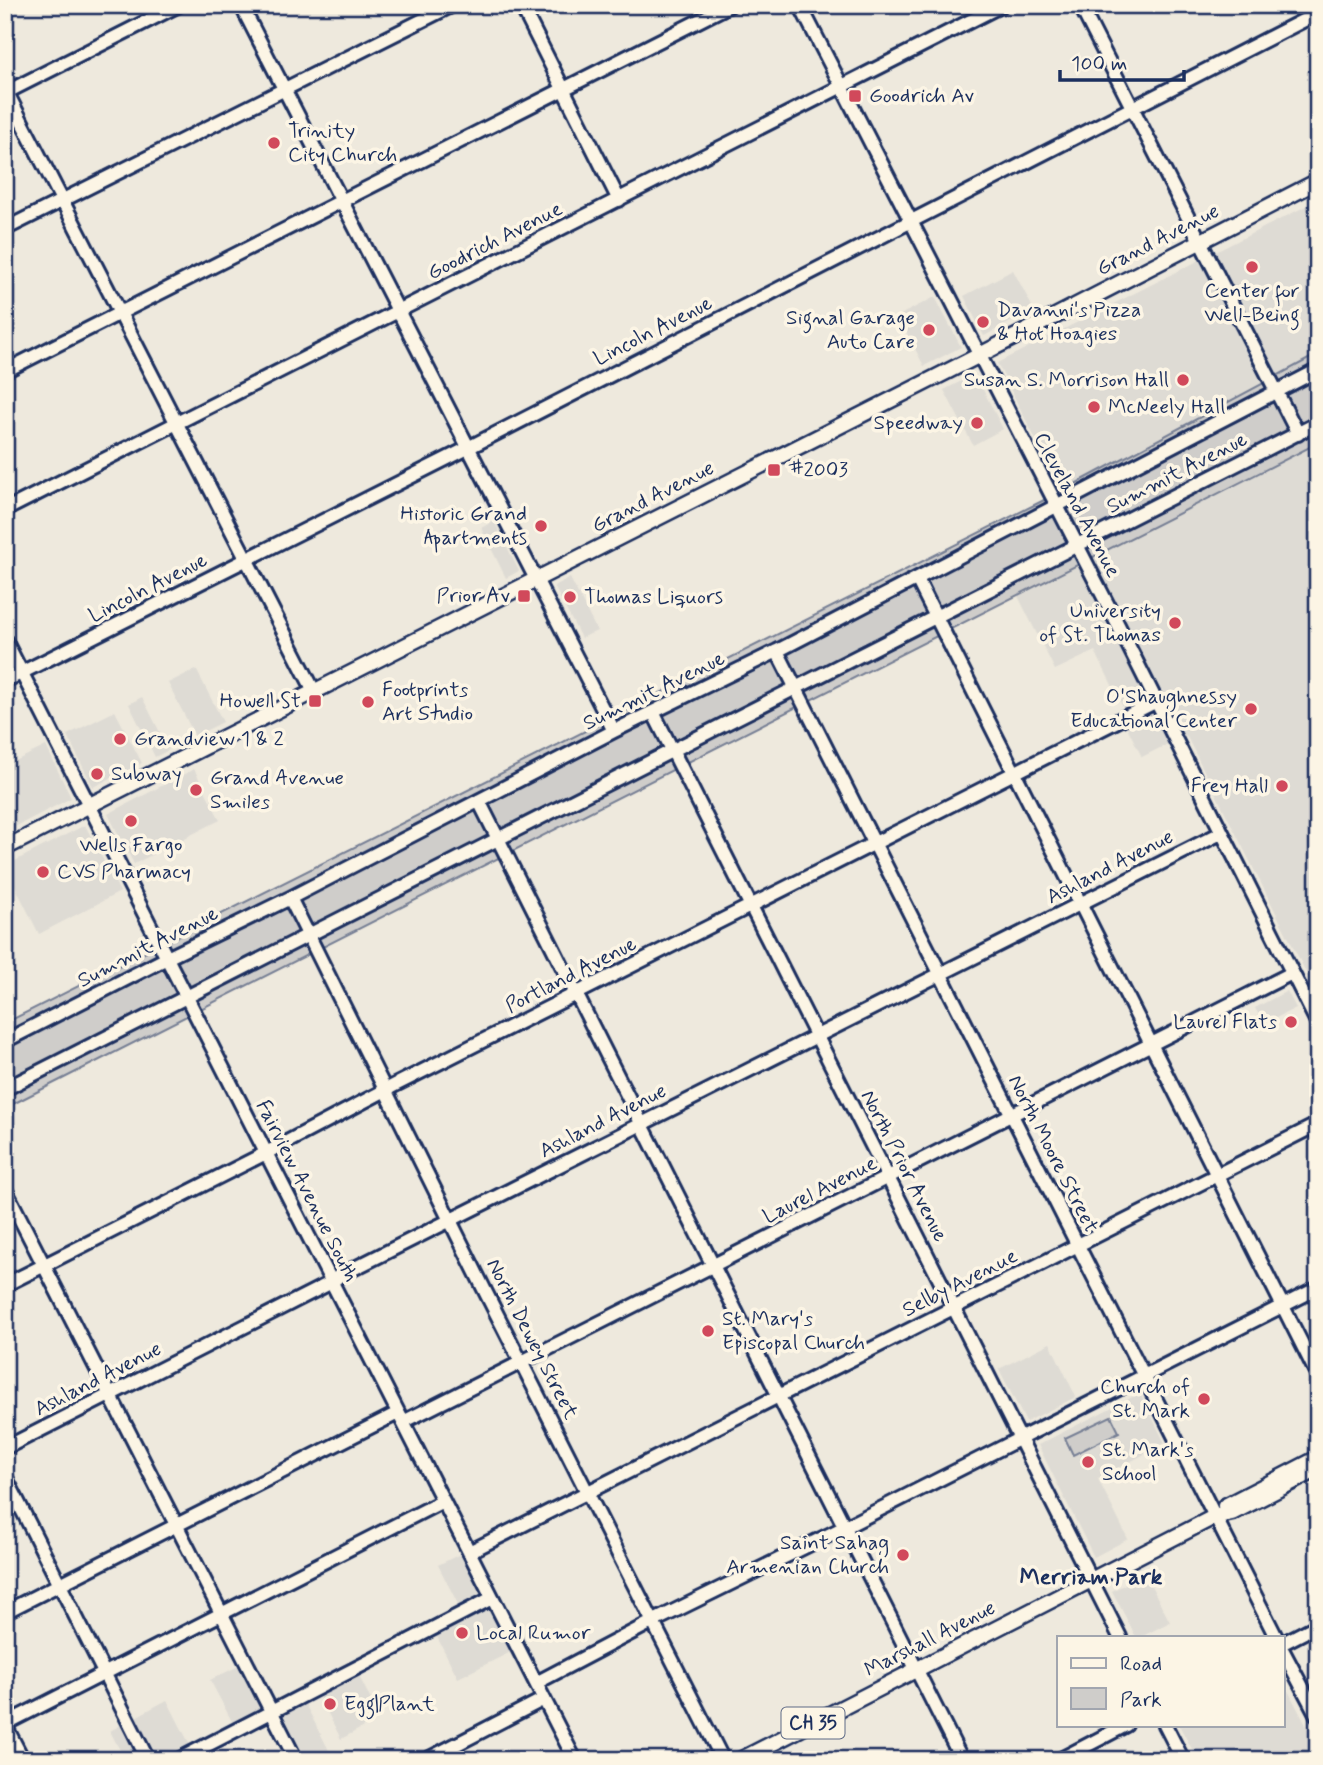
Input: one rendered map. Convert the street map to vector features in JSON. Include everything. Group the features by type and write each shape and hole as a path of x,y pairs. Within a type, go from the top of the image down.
{"main road":[{"name":"Grand Avenue","path":"5,848 979,356 1318,181"},
{"name":"Marshall Avenue","path":"1214,1517 1227,1505 1318,1458"},
{"name":"Marshall Avenue","path":"740,1760 1214,1517 1232,1513 1318,1469"}],"street":[{"path":"179,5 6,91 314,691"},
{"path":"242,5 614,731"},
{"path":"5,229 453,5"},
{"path":"521,5 619,200"},
{"path":"5,371 730,5"},
{"name":"Cleveland Avenue","path":"800,5 1318,1024"},
{"name":"Goodrich Avenue","path":"5,510 1002,5"},
{"path":"1080,5 1298,434"},
{"name":"Lincoln Avenue","path":"5,681 248,560 1318,13"},
{"name":"Summit Avenue","path":"5,1041 777,651 1318,370"},
{"name":"Summit Avenue","path":"5,1089 1318,423"},
{"path":"917,579 1318,1376"},
{"name":"Fairview Avenue South","path":"5,640 575,1760"},
{"name":"North Moore Street","path":"777,651 1275,1636"},
{"name":"Portland Avenue","path":"5,1285 1155,702"},
{"name":"North Prior Avenue","path":"653,712 1119,1636"},
{"path":"479,801 962,1760"},
{"name":"Ashland Avenue","path":"5,1448 332,1282 339,1276 1221,833"},
{"name":"North Dewey Street","path":"290,898 521,1363 589,1491 723,1760"},
{"name":"Laurel Avenue","path":"5,1612 176,1525 521,1363 1292,973"},
{"name":"Selby Avenue","path":"469,1552 1318,1124"},
{"path":"5,1189 296,1760"},
{"path":"536,1683 652,1622 1318,1288"},
{"path":"5,1476 148,1760"},
{"path":"23,1760 5,1725 443,1501"},
{"path":"178,1760 492,1598"},
{"path":"1284,1642 1318,1625"},
{"path":"1284,1653 1318,1717"},
{"path":"426,1760 544,1699"},
{"path":"1059,1760 1124,1726"},
{"path":"1166,1726 1183,1760"}],"shaded area":[{"name":"University of St. Thomas","path":"1318,200 1318,996 1186,735 1142,757 1127,727 1132,725 1095,651 1055,670 1018,596 1095,556 997,363"},
{"path":"1013,270 1034,310 984,336 964,296"},
{"path":"935,297 961,347 924,366 898,316"},
{"path":"975,374 1003,429 973,445 944,390"},
{"path":"494,521 519,571 506,578 481,528"},
{"path":"570,578 597,631 581,638 554,586"},
{"path":"196,669 223,722 195,736 168,683"},
{"path":"142,697 169,750 155,757 129,704"},
{"path":"115,711 142,763 93,787 67,735"},
{"path":"46,746 71,798 5,832 5,766"},
{"path":"194,769 220,820 134,864 108,814"},
{"path":"85,825 120,892 39,934 5,866"},
{"path":"1287,991 1296,1008 1264,1024 1255,1008"},
{"name":"St. Mark's School","path":"1050,1343 1076,1397 1026,1422 999,1369"},
{"name":"St. Mark's School","path":"1140,1393 1165,1443 1098,1479 1128,1539 1094,1557 1038,1445"},
{"path":"468,1550 519,1648 458,1678 431,1625 461,1610 438,1565"},
{"path":"1145,1574 1170,1622 1143,1636 1135,1636 1112,1591"},
{"path":"247,1662 272,1710 301,1696 334,1760 297,1760 272,1711 236,1729 210,1680"},
{"path":"355,1668 380,1718 341,1739 315,1688"},
{"path":"1284,1683 1318,1748 1318,1760 1198,1760 1180,1726 1284,1726"},
{"path":"167,1700 194,1753 181,1760 125,1760 110,1731"}],"green space":[{"path":"1318,354 1318,443 5,1108 5,1023 1062,491"},
{"path":"1111,1416 1119,1432 1073,1455 1065,1438"}],"place":[{"name":"Goodrich Av","path":"855,96"},
{"name":"Trinity City Church","path":"274,143"},
{"name":"Center for Well-Being","path":"1252,267"},
{"name":"Davanni's Pizza & Hot Hoagies","path":"983,322"},
{"name":"Signal Garage Auto Care","path":"929,330"},
{"name":"Susan S. Morrison Hall","path":"1183,380"},
{"name":"McNeely Hall","path":"1094,407"},
{"name":"Speedway","path":"977,423"},
{"name":"#2003","path":"774,470"},
{"name":"Historic Grand Apartments","path":"541,526"},
{"name":"Prior Av","path":"524,596"},
{"name":"Thomas Liquors","path":"570,597"},
{"name":"University of St. Thomas","path":"1175,623"},
{"name":"Howell St","path":"315,701"},
{"name":"Footprints Art Studio","path":"368,702"},
{"name":"O'Shaughnessy Educational Center","path":"1251,709"},
{"name":"Grandview 1 & 2","path":"120,739"},
{"name":"Subway","path":"97,774"},
{"name":"Frey Hall","path":"1282,786"},
{"name":"Grand Avenue Smiles","path":"196,790"},
{"name":"Wells Fargo","path":"131,821"},
{"name":"CVS Pharmacy","path":"43,872"},
{"name":"Laurel Flats","path":"1291,1022"},
{"name":"St. Mary's Episcopal Church","path":"708,1331"},
{"name":"Church of St. Mark","path":"1204,1399"},
{"name":"St. Mark's School","path":"1088,1462"},
{"name":"Saint Sahag Armenian Church","path":"903,1555"},
{"name":"Local Rumor","path":"462,1633"},
{"name":"Egg|Plant","path":"330,1704"}],"district":[{"name":"Merriam Park","path":"1091,1578"}]}
